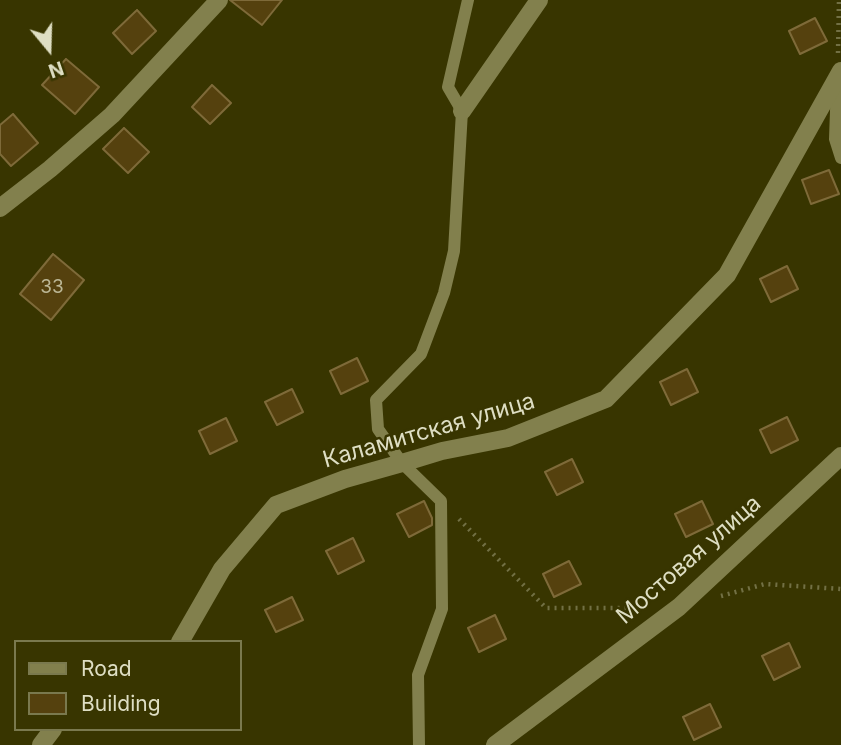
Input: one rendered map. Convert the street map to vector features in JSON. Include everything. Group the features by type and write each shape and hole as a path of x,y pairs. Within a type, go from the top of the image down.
{"street":[{"path":"0,208 112,115 219,0"},
{"path":"463,111 538,0"},
{"name":"Каламитская улица","path":"181,640 222,569 276,505 345,480 442,451 508,438 606,399 727,275 839,75"},
{"name":"Мостовая улица","path":"495,745 679,607 841,456"}],"lane":[{"path":"419,745 418,675 442,609 441,501 402,463 379,429 376,400 421,354 444,293 454,251 463,111 448,87 468,0"},
{"path":"839,75 835,139 841,158"}],"path":[{"path":"839,0 839,75"},
{"path":"441,501 546,608 679,607"},
{"path":"716,597 765,584 841,589"}],"building":[{"path":"230,0 282,0 262,25"},
{"path":"137,10 156,31 132,54 113,33"},
{"path":"815,18 827,41 800,54 789,31"},
{"path":"66,59 99,87 75,114 42,85"},
{"path":"212,85 231,103 210,124 192,107"},
{"path":"13,114 38,143 11,166 0,154 0,125"},
{"path":"124,128 149,152 128,173 103,149"},
{"path":"829,170 839,194 811,204 802,180"},
{"path":"53,254 84,280 51,320 20,294"},
{"path":"787,266 798,289 771,302 760,279"},
{"path":"357,358 368,381 341,394 330,371"},
{"path":"687,369 698,392 671,405 660,382"},
{"path":"292,389 303,412 277,425 265,402"},
{"path":"787,417 798,440 771,453 760,430"},
{"path":"226,418 237,441 210,454 199,431"},
{"path":"572,459 583,482 557,495 545,472"},
{"path":"424,501 432,518 432,525 409,537 397,514"},
{"path":"702,501 713,524 686,537 675,514"},
{"path":"353,538 364,561 338,574 326,551"},
{"path":"569,561 581,584 554,597 543,574"},
{"path":"292,597 303,620 276,632 265,610"},
{"path":"495,615 506,639 479,652 468,628"},
{"path":"789,643 800,667 774,680 762,656"},
{"path":"710,704 721,727 694,740 683,717"}]}
